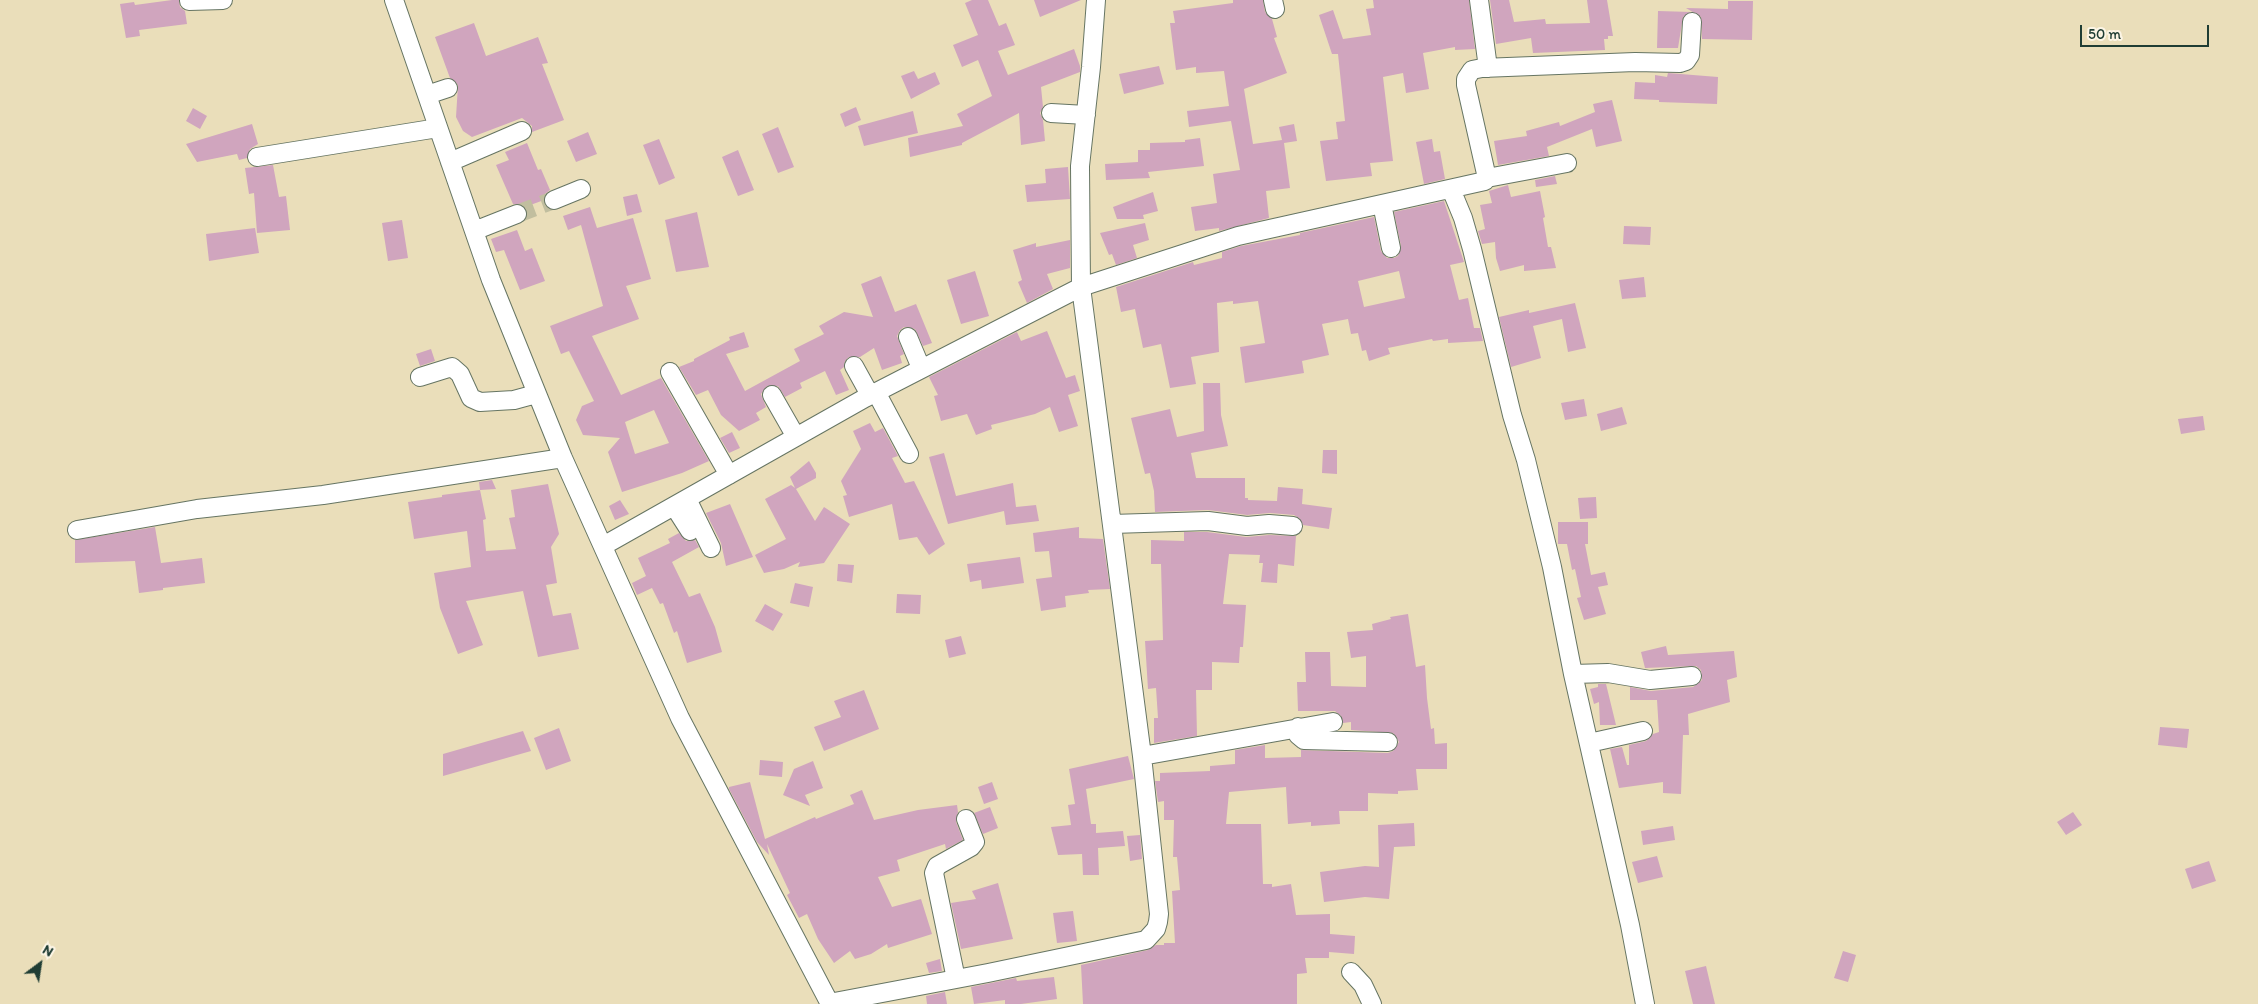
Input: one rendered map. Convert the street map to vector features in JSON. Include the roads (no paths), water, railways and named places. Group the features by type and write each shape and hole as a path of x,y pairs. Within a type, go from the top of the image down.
{"street":[{"path":"189,1 223,0"},
{"path":"394,0 474,231 536,394 563,458 680,718 829,1003 1146,940 1156,929 1159,914 1142,756 1081,286 1080,166 1096,0"},
{"path":"1479,0 1488,68"},
{"path":"1487,178 1466,79 1472,70 1658,61 1680,63 1686,61 1690,56 1692,22"},
{"path":"427,95 448,88"},
{"path":"1051,113 1086,116"},
{"path":"257,157 438,128"},
{"path":"450,162 522,132"},
{"path":"603,546 873,393 1081,286 1238,236 1483,182 1487,178 1567,163"},
{"path":"554,200 581,189"},
{"path":"1451,189 1463,218 1472,249 1512,415 1526,460 1552,567 1572,674 1630,925 1645,1004"},
{"path":"1382,204 1391,248"},
{"path":"474,231 516,214"},
{"path":"908,336 921,368"},
{"path":"420,377 452,366 460,374 471,398 480,402 514,400 536,394"},
{"path":"854,366 873,393 909,454"},
{"path":"670,372 729,475"},
{"path":"772,395 796,437"},
{"path":"77,530 197,509 323,495 563,458"},
{"path":"681,502 690,532"},
{"path":"681,502 712,548"},
{"path":"1112,524 1208,521 1247,526 1269,524 1293,526"},
{"path":"1572,674 1608,673 1650,680 1692,676"},
{"path":"1142,756 1333,722"},
{"path":"1298,727 1298,735 1304,740 1388,742"},
{"path":"1588,743 1643,731"},
{"path":"956,979 934,873 937,866 971,847 975,842 966,819"},
{"path":"1351,972 1362,985 1372,1004"}],"tunnel":[{"path":"517,214 554,200"}]}
